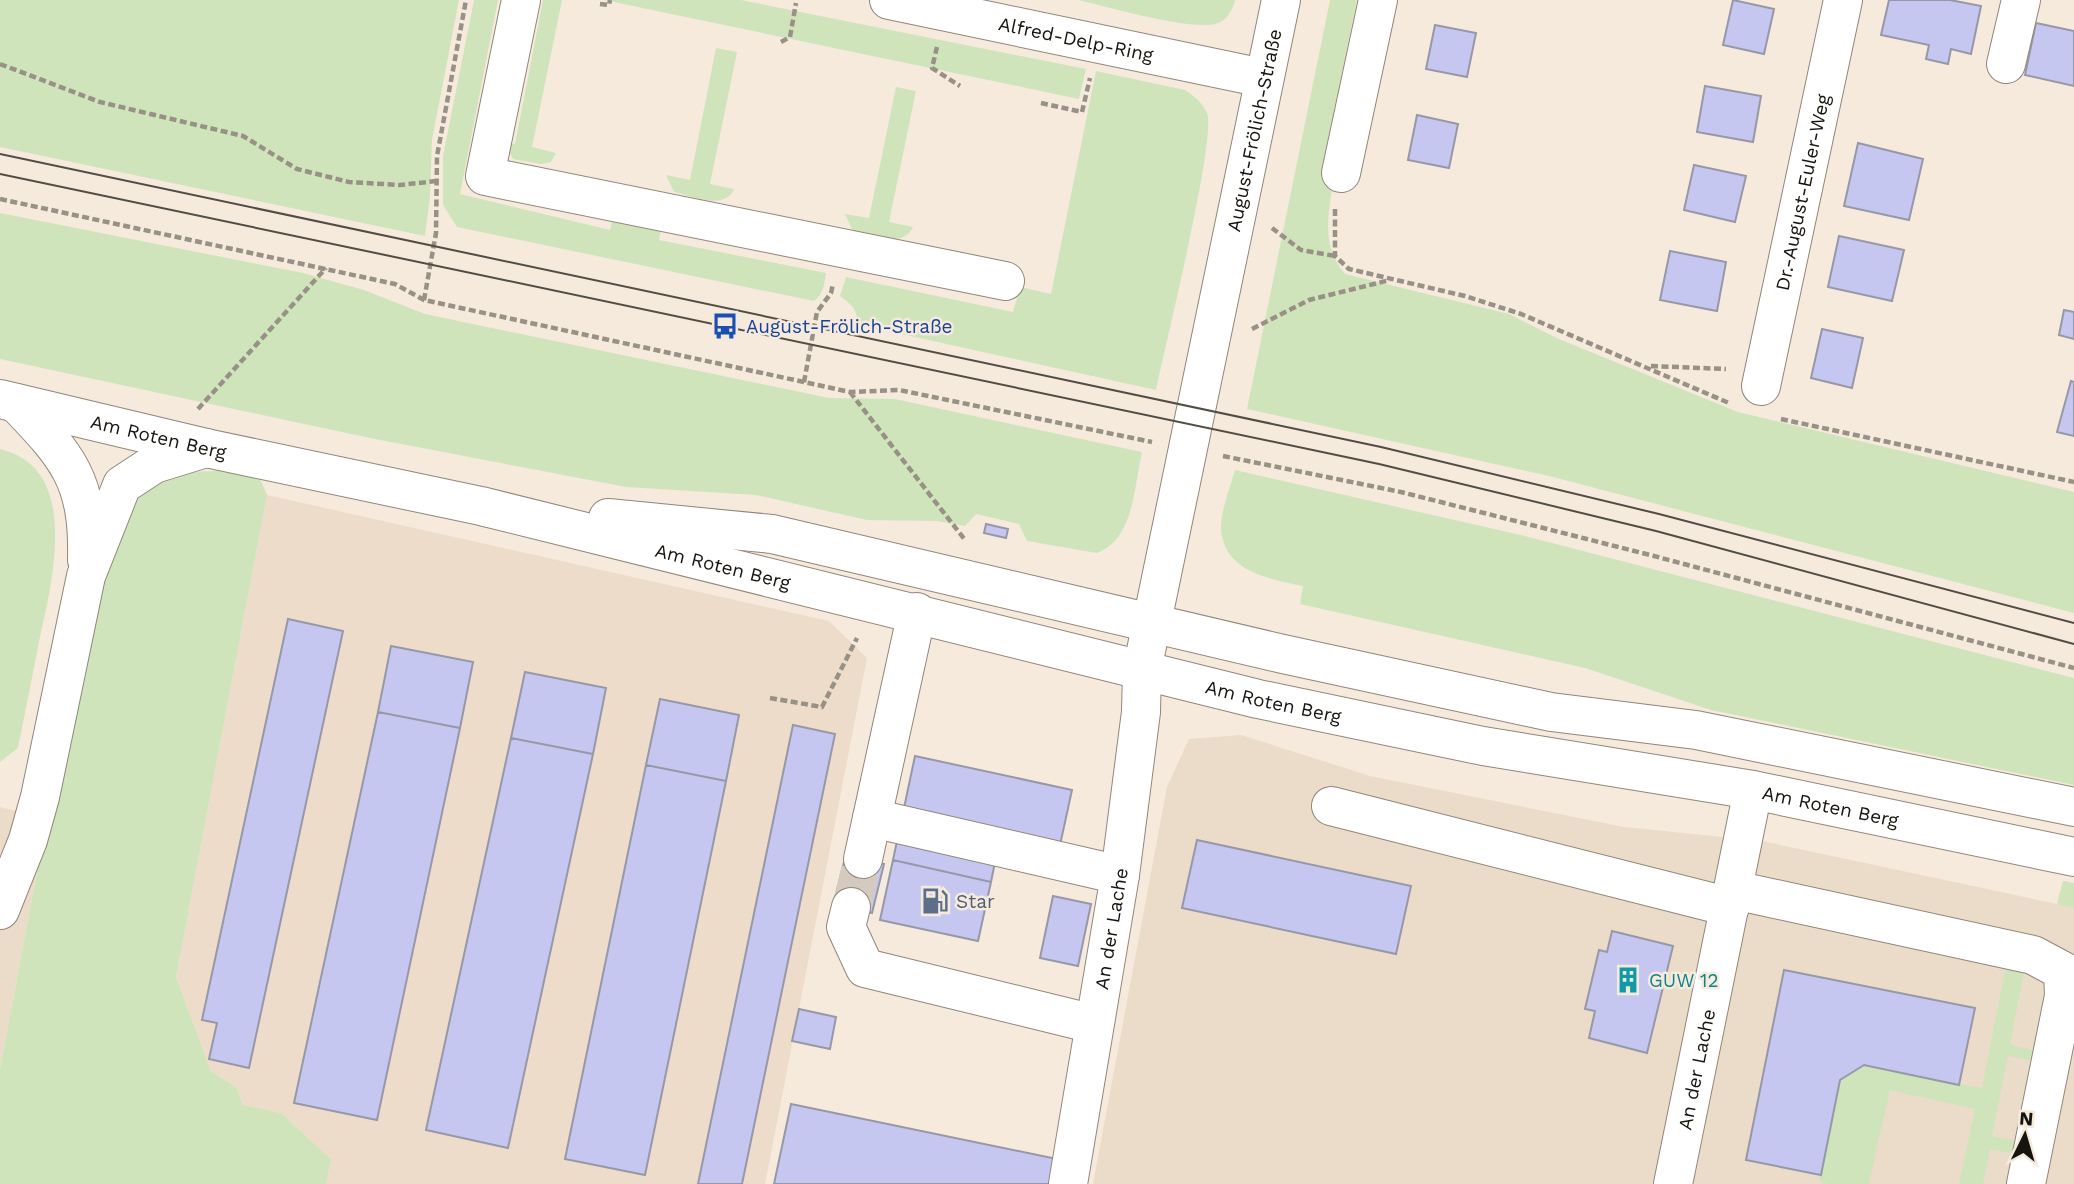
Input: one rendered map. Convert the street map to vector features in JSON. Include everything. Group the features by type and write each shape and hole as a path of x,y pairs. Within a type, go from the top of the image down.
{"main road":[{"path":"521,0 485,176 1005,282"},
{"name":"Alfred-Delp-Ring","path":"888,0 1263,78"},
{"name":"August-Frölich-Straße","path":"1142,670 1281,0"},
{"path":"1341,173 1378,0"},
{"name":"Dr.-August-Euler-Weg","path":"1755,388 1843,0"},
{"path":"2006,64 2021,0"},
{"path":"0,910 28,840 40,797 86,576 88,534 72,468 54,443 8,401"},
{"name":"Am Roten Berg","path":"8,401 201,430 481,506 913,629 1142,670 1258,699 1483,746 1753,790 2074,858"},
{"path":"86,576 122,485 201,430"},
{"name":"Am Roten Berg","path":"481,506 772,534 1551,712 1696,730 2074,807"},
{"path":"863,859 913,629"},
{"name":"An der Lache","path":"1068,1184 1120,875 1141,712 1142,670"},
{"name":"An der Lache","path":"1673,1184 1753,790"},
{"path":"1331,806 1732,899 2034,955 2063,971 2064,996 2026,1184"},
{"path":"872,818 1120,875"},
{"path":"851,907 846,927 866,968 1094,1024"}],"path":[{"path":"424,300 436,233 437,156 466,0"},
{"path":"600,4 609,5 610,0"},
{"path":"781,42 790,37 796,4"},
{"path":"938,44 932,68 960,86"},
{"path":"0,64 100,102 243,136 297,169 349,182 400,186 437,181"},
{"path":"1041,103 1082,112 1090,75"},
{"path":"1335,256 1335,214 1341,173"},
{"path":"0,199 327,268 395,284 424,300 850,392 899,390 1401,492 1654,555 2074,668"},
{"path":"1272,228 1301,250 1335,256 1349,269 1465,296 1521,314 1577,340 1647,366 1755,388"},
{"path":"804,382 817,312 831,293 840,248"},
{"path":"201,430 327,268"},
{"path":"1252,329 1309,300 1391,279"},
{"path":"1647,366 1755,388"},
{"path":"850,392 970,546"},
{"path":"1780,419 2074,482"},
{"path":"770,698 822,707 858,635 913,629"}],"shaded area":[{"path":"267,495 829,621 867,658 765,1184 326,1184 331,1159 281,1113 243,1105 236,1087 211,1071 176,977"},
{"path":"1241,735 1370,776 1624,827 1762,841 2057,904 2063,881 2074,883 2074,1184 1093,1184 1167,787 1189,739"},
{"path":"0,807 47,819 0,1069"}],"green space":[{"path":"0,0 459,0 432,140 430,197 425,236 0,147"},
{"path":"474,0 498,0 460,194 610,230 613,218 661,228 659,240 826,273 820,295 814,301 457,227 443,205 443,156"},
{"path":"543,0 562,0 532,147 556,153 551,162 541,164 513,159 505,143 515,144"},
{"path":"604,0 741,0 1086,69 1079,99"},
{"path":"1078,0 1235,0 1226,18 1215,24 1202,25 1168,21"},
{"path":"1330,0 1357,0 1322,169 1333,180 1328,218 1329,241 1337,263 1345,274 1509,314 1559,339 1738,412 2074,492 2074,613 1549,476 1247,409"},
{"path":"716,48 737,52 710,184 734,189 730,196 716,201 674,192 666,175 690,180"},
{"path":"1096,71 1185,90 1198,100 1207,113 1208,130 1197,201 1156,390 856,324 855,311 840,296 846,277 1013,312 1020,287 1051,294"},
{"path":"896,87 916,91 889,222 913,227 902,237 886,239 853,231 845,214 869,218"},
{"path":"0,213 303,273 364,290 425,314 829,398 895,399 1142,452 1134,496 1119,536 1097,553 1027,541 1019,524 976,514 965,526 937,521 867,520 756,495 626,487 370,438 0,359"},
{"path":"0,449 26,460 43,479 52,503 55,531 50,590 18,748 0,762"},
{"path":"1235,470 1525,536 2074,678 2074,785 1711,710 1585,668 1300,604 1303,586 1250,571 1230,555 1224,543 1222,514"},
{"path":"219,471 259,476 267,495 176,977 211,1071 236,1087 243,1105 281,1113 331,1159 326,1184 0,1184 0,1069 47,819 111,549 131,503 152,482 176,472"},
{"path":"2063,881 2074,883 2074,908 2057,904"},
{"path":"2006,966 2025,968 2010,1045 2037,1051 2035,1061 2008,1056 1992,1136 2021,1142 2019,1155 1990,1149 1983,1184 1959,1184 1975,1109 1890,1090 1869,1184 1827,1184 1819,1180 1840,1080 1864,1065 1982,1088"}],"building":[{"path":"1733,0 1774,9 1764,54 1723,45"},
{"path":"1889,0 1950,0 1981,6 1971,54 1951,49 1948,64 1926,59 1929,45 1881,35"},
{"path":"2036,23 2074,31 2074,86 2025,75"},
{"path":"1435,25 1476,33 1467,77 1426,69"},
{"path":"1705,86 1761,96 1753,142 1697,132"},
{"path":"1417,115 1458,124 1449,168 1408,160"},
{"path":"1858,143 1923,159 1909,220 1844,206"},
{"path":"1694,165 1746,176 1735,222 1684,210"},
{"path":"1839,236 1904,250 1892,301 1828,287"},
{"path":"1670,251 1726,262 1717,311 1660,300"},
{"path":"2064,310 2074,312 2074,339 2059,335"},
{"path":"1822,329 1863,338 1852,388 1811,378"},
{"path":"2071,381 2074,382 2074,436 2057,432"},
{"path":"986,524 1008,529 1006,538 984,533"},
{"path":"288,619 343,631 249,1068 209,1059 217,1023 202,1020"},
{"path":"391,646 473,662 460,728 378,712"},
{"path":"525,672 606,688 593,754 511,738"},
{"path":"660,699 739,715 726,781 646,765"},
{"path":"378,712 460,728 377,1120 294,1103"},
{"path":"793,725 835,734 742,1184 698,1184"},
{"path":"511,738 593,754 508,1148 426,1130"},
{"path":"915,756 1072,790 1060,845 1001,832 991,882 893,860"},
{"path":"646,765 726,781 645,1175 565,1159"},
{"path":"1197,840 1411,886 1396,954 1182,908"},
{"path":"846,854 884,864 872,913 834,903"},
{"name":"Star","path":"893,860 991,882 978,941 880,920"},
{"path":"1053,896 1091,904 1078,966 1040,958"},
{"name":"GUW 12","path":"1612,931 1673,946 1647,1053 1589,1038 1595,1011 1585,1009 1599,950 1607,952"},
{"path":"1784,970 1975,1008 1959,1085 1864,1065 1840,1080 1821,1175 1746,1160"},
{"path":"799,1009 836,1017 830,1049 792,1041"},
{"path":"791,1104 1057,1159 1052,1184 774,1184"}],"tunnel":[{"path":"851,907 863,859"}],"tram line":[{"path":"0,154 1381,447 1659,514 2074,623"},
{"path":"0,174 1379,464 1656,531 2074,644"}],"place":[{"name":"August-Frölich-Straße","path":"725,326"},
{"name":"Star","path":"935,901"},
{"name":"GUW 12","path":"1628,980"}]}
